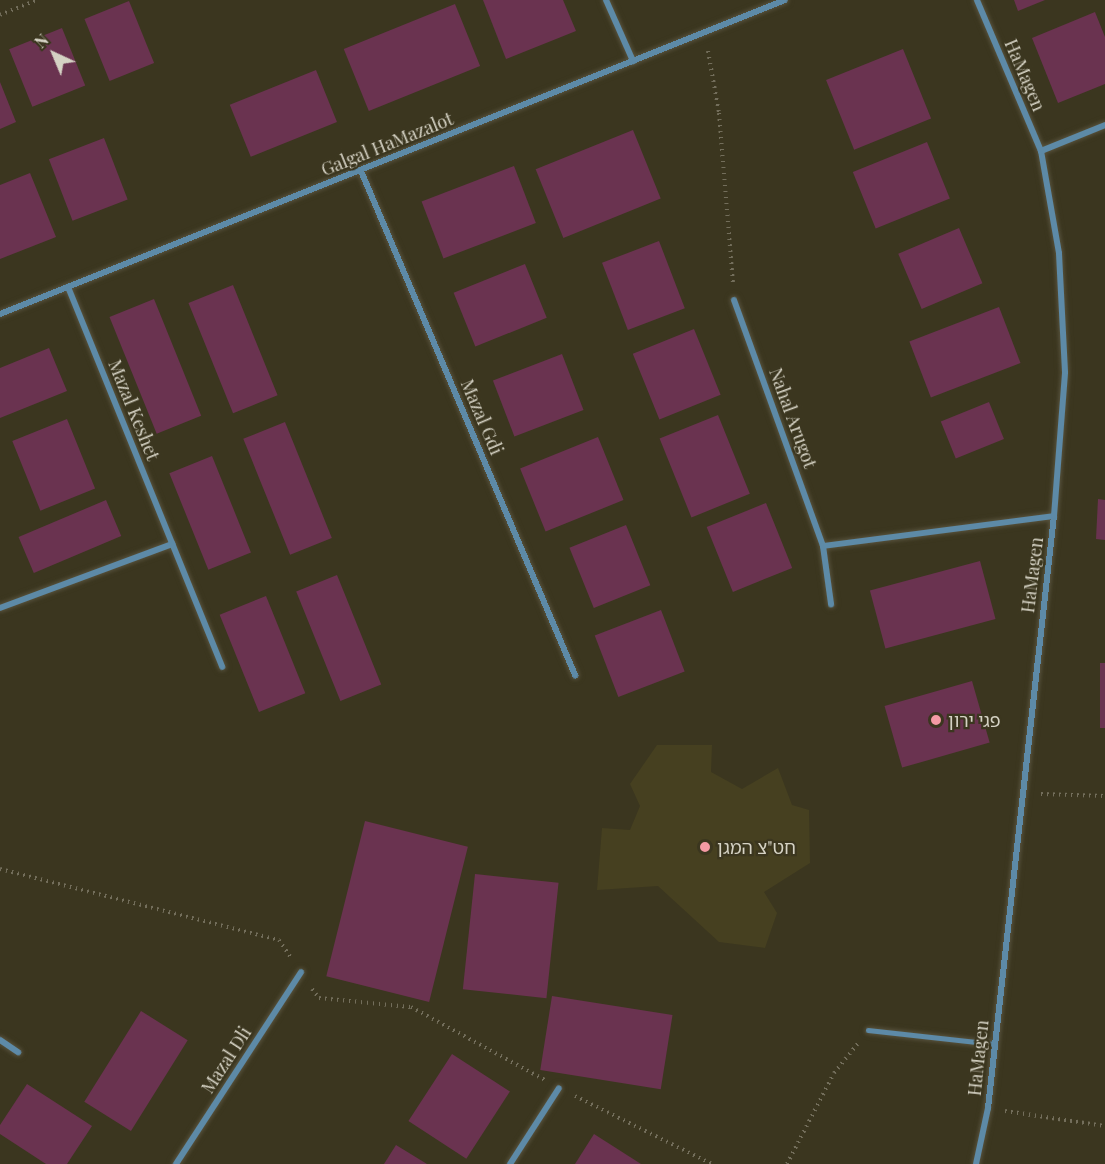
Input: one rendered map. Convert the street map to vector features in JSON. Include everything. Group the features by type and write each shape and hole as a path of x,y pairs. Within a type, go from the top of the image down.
{"street":[{"path":"606,0 633,61"},
{"name":"Galgal HaMazalot","path":"0,314 785,0"},
{"name":"HaMagen","path":"976,1164 988,1108 1054,516 1065,372 1059,253 1041,151 977,0"},
{"path":"1041,151 1105,125"},
{"name":"Mazal Gdi","path":"361,171 575,675"},
{"name":"Mazal Keshet","path":"68,287 222,667"},
{"name":"Nahal Arugot","path":"734,300 823,546 831,604"},
{"path":"823,546 1054,516"},
{"path":"0,608 172,544"},
{"name":"Mazal Dli","path":"176,1164 301,972"},
{"path":"0,1040 18,1052"},
{"path":"510,1164 559,1088"}],"lane":[{"path":"868,1030 994,1044"}],"path":[{"path":"0,15 37,0"},
{"path":"705,32 719,113 734,300"},
{"path":"1022,793 1105,796"},
{"path":"0,868 279,940 319,998 411,1007 559,1088 712,1164"},
{"path":"787,1164 834,1074 868,1030"},
{"path":"988,1108 1105,1126"}],"shaded area":[{"name":"חט\"צ המגן","path":"657,745 712,745 711,772 742,789 778,768 792,805 809,810 810,863 764,892 777,913 765,948 719,942 658,886 597,890 602,828 630,830 640,806 630,784"}],"building":[{"path":"483,0 563,0 576,31 506,59"},
{"path":"1014,0 1045,0 1018,11"},
{"path":"129,1 154,63 110,81 84,19"},
{"path":"455,4 480,66 369,111 344,49"},
{"path":"1095,12 1105,37 1105,84 1058,103 1032,38"},
{"path":"62,28 85,85 32,107 9,49"},
{"path":"903,49 931,119 854,150 826,80"},
{"path":"316,70 337,122 251,157 230,105"},
{"path":"0,82 16,122 0,129"},
{"path":"633,130 661,199 563,238 536,169"},
{"path":"104,138 128,200 73,221 49,159"},
{"path":"927,142 950,199 876,229 853,172"},
{"path":"514,166 536,223 443,258 422,201"},
{"path":"30,173 56,237 0,259 0,185"},
{"path":"959,228 982,283 922,309 898,254"},
{"path":"659,241 685,308 628,330 602,263"},
{"path":"525,264 547,318 475,347 454,293"},
{"path":"233,285 278,395 233,413 188,303"},
{"path":"154,299 201,416 157,434 109,317"},
{"path":"999,307 1021,363 931,397 909,341"},
{"path":"694,329 721,395 659,420 633,354"},
{"path":"49,348 67,391 0,418 0,368"},
{"path":"562,354 584,410 514,437 493,381"},
{"path":"989,402 1004,439 956,459 941,421"},
{"path":"718,415 750,494 691,517 660,439"},
{"path":"67,419 95,489 40,511 12,441"},
{"path":"285,422 332,538 290,555 243,439"},
{"path":"598,437 623,500 546,532 520,468"},
{"path":"212,456 251,552 208,570 169,473"},
{"path":"1098,499 1105,500 1105,540 1096,539"},
{"path":"106,500 121,536 34,573 19,537"},
{"path":"766,503 792,568 733,592 707,527"},
{"path":"626,525 650,585 594,608 569,548"},
{"path":"980,561 996,619 885,648 870,591"},
{"path":"337,575 381,684 340,701 296,591"},
{"path":"266,596 305,693 259,712 220,615"},
{"path":"661,610 685,672 618,697 595,635"},
{"path":"1100,663 1105,663 1105,728 1100,728"},
{"path":"972,681 990,743 902,768 885,706"},
{"path":"365,821 468,847 429,1002 326,976"},
{"path":"475,874 559,883 546,998 463,989"},
{"path":"552,996 672,1015 661,1089 540,1070"},
{"path":"141,1011 188,1040 131,1131 84,1102"},
{"path":"452,1054 510,1092 466,1159 408,1121"},
{"path":"27,1084 92,1126 67,1164 46,1164 0,1134 0,1125"},
{"path":"594,1134 641,1164 575,1164"},
{"path":"396,1145 427,1164 384,1164"}],"place":[{"name":"פגי ירון","path":"936,720"},
{"name":"חט\"צ המגן","path":"705,847"}]}
